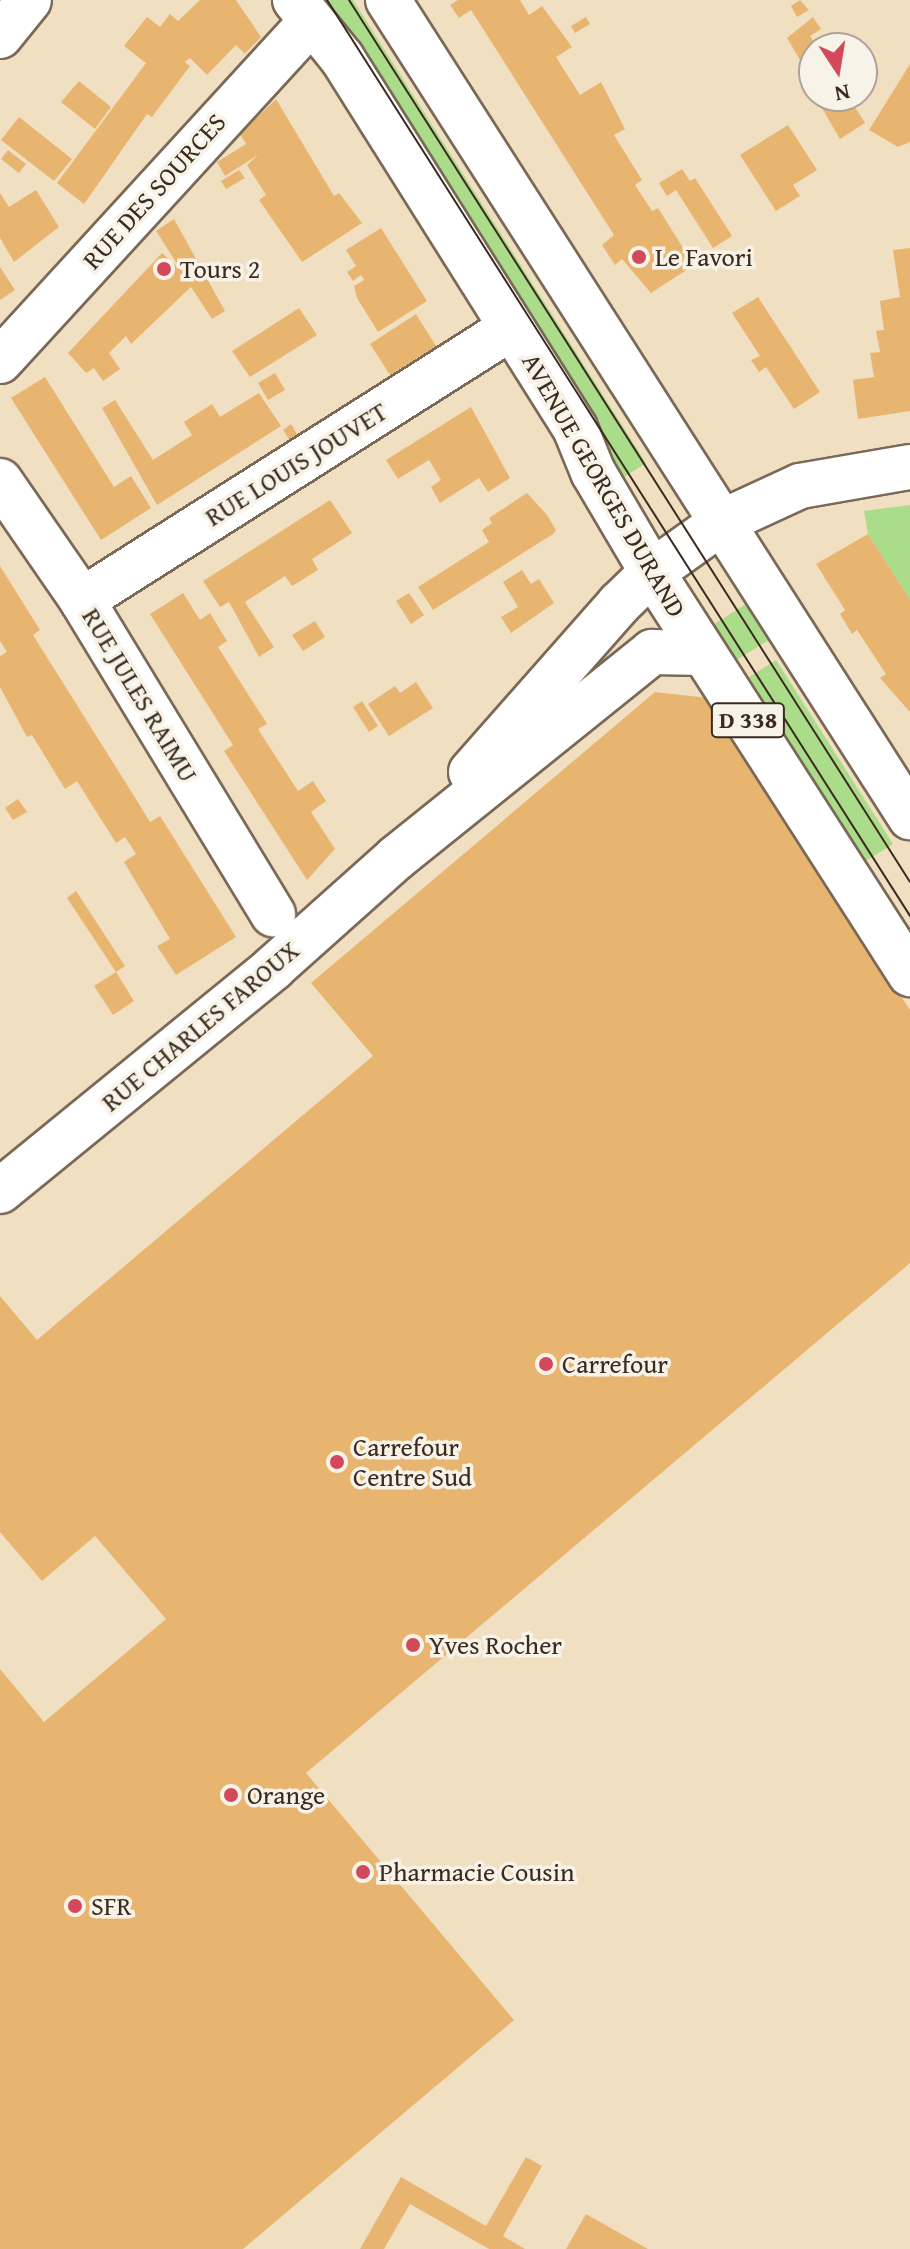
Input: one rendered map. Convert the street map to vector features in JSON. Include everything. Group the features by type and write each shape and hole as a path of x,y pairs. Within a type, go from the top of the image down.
{"street":[{"path":"0,36 29,0"},
{"path":"388,0 910,817"},
{"name":"AVENUE GEORGES DURAND","path":"302,11 342,58 575,428 593,472 652,572 910,974"},
{"name":"RUE DES SOURCES","path":"0,361 302,11"},
{"name":"RUE LOUIS JOUVET","path":"82,600 511,328"},
{"name":"RUE CHARLES FAROUX","path":"396,858 652,572 722,522 800,486 910,467"},
{"name":"RUE JULES RAIMU","path":"0,481 82,600 273,914"},
{"name":"RUE CHARLES FAROUX","path":"0,1191 273,968 396,858 652,652 703,653"}],"green space":[{"path":"323,0 353,0 646,463 624,477"},
{"path":"910,505 910,600 868,534 864,511"},
{"path":"754,599 777,635 725,667 703,631"},
{"path":"776,660 893,844 866,861 749,677"}],"building":[{"path":"200,0 236,0 261,37 245,54 236,45 207,75 190,58 185,62 190,66 152,117 147,114 84,204 57,183 146,63 124,46 147,17 160,27 170,14 178,21"},
{"path":"458,0 520,0 529,15 542,6 572,47 556,57 580,95 601,82 625,129 614,135 642,180 635,185 652,211 658,208 694,265 651,293 622,259 615,265 602,245 614,235 471,10 459,18 450,5"},
{"path":"800,0 809,10 797,17 791,6"},
{"path":"586,17 590,24 575,33 571,26"},
{"path":"813,17 821,29 798,32 798,57 787,38"},
{"path":"910,64 910,142 898,147 869,130"},
{"path":"79,81 111,107 95,129 61,102"},
{"path":"276,99 334,196 339,193 362,223 302,262 259,200 266,195 247,165 258,155 225,176 217,162 246,144 240,134"},
{"path":"824,112 858,112 865,123 840,139"},
{"path":"19,117 72,159 54,181 1,140"},
{"path":"788,125 817,170 793,185 800,196 776,211 740,155"},
{"path":"8,150 26,164 19,173 1,159"},
{"path":"682,169 690,181 695,178 732,236 713,248 676,190 667,196 659,183"},
{"path":"239,170 245,178 226,189 221,181"},
{"path":"36,190 59,227 14,262 0,238 0,193 9,207"},
{"path":"174,219 225,311 212,319 191,287 131,344 126,336 109,353 120,369 103,381 94,368 86,373 68,353 162,253 181,270 156,231"},
{"path":"381,228 427,301 378,332 357,298 354,286 364,280 361,275 353,281 347,272 356,266 346,250"},
{"path":"910,248 910,411 858,419 853,380 874,377 870,353 880,352 876,331 884,330 880,301 900,297 893,250"},
{"path":"0,267 15,290 0,300"},
{"path":"758,297 820,392 794,409 766,367 759,372 751,360 760,356 732,313"},
{"path":"299,308 317,335 250,377 232,351"},
{"path":"416,314 436,346 390,375 370,344"},
{"path":"275,373 285,390 268,400 258,383"},
{"path":"45,377 114,487 131,476 151,508 101,540 11,398"},
{"path":"259,393 281,426 157,505 102,408 115,400 153,460 192,435 184,422 212,404 220,417"},
{"path":"471,407 510,478 488,492 479,478 440,503 431,487 441,480 429,460 398,479 386,460"},
{"path":"291,424 300,439 292,444 283,430"},
{"path":"527,493 547,515 556,530 553,534 433,610 418,587 489,542 482,530 492,523 489,518"},
{"path":"330,500 352,533 312,559 318,570 292,586 285,576 245,602 274,647 259,657 229,602 220,607 203,581"},
{"path":"868,534 910,600 910,712 880,678 886,674 857,630 852,634 840,614 845,610 816,564"},
{"path":"0,566 40,630 33,635 150,822 160,816 236,937 176,975 157,946 170,939 124,862 136,854 125,837 116,843 77,781 65,789 32,735 27,737 0,687 0,656 7,652 0,641"},
{"path":"522,570 531,584 539,579 554,603 511,633 501,617 518,607 503,582"},
{"path":"183,593 200,620 210,613 227,641 218,647 267,724 258,729 298,791 313,781 326,801 311,812 335,849 307,880 224,751 233,745 150,614"},
{"path":"409,593 424,615 411,624 396,601"},
{"path":"315,621 325,637 303,651 292,635"},
{"path":"416,682 433,708 389,736 368,704 395,686 400,693"},
{"name":"Carrefour Centre Sud","path":"655,692 708,698 910,1010 910,1263 306,1773 514,2020 243,2249 0,2249 0,1669 44,1722 166,1619 95,1536 42,1581 0,1532 0,1296 37,1340 373,1056 311,983"},
{"path":"362,701 378,726 369,732 353,707"},
{"path":"18,799 27,812 13,820 5,808"},
{"path":"76,891 125,966 116,972 67,898"},
{"path":"116,972 134,1001 113,1015 94,986"},
{"path":"526,2157 542,2166 503,2236 525,2249 489,2249 410,2204 384,2249 360,2249 401,2177 486,2226"},
{"path":"586,2214 648,2249 566,2249"}],"tram line":[{"path":"327,0 910,916"},
{"path":"349,0 910,882"}],"place":[{"name":"Le Favori","path":"639,257"},
{"name":"Tours 2","path":"164,269"},
{"name":"Carrefour","path":"546,1364"},
{"name":"Carrefour Centre Sud","path":"337,1462"},
{"name":"Yves Rocher","path":"413,1645"},
{"name":"Orange","path":"231,1795"},
{"name":"Pharmacie Cousin","path":"363,1872"},
{"name":"SFR","path":"75,1906"}]}
